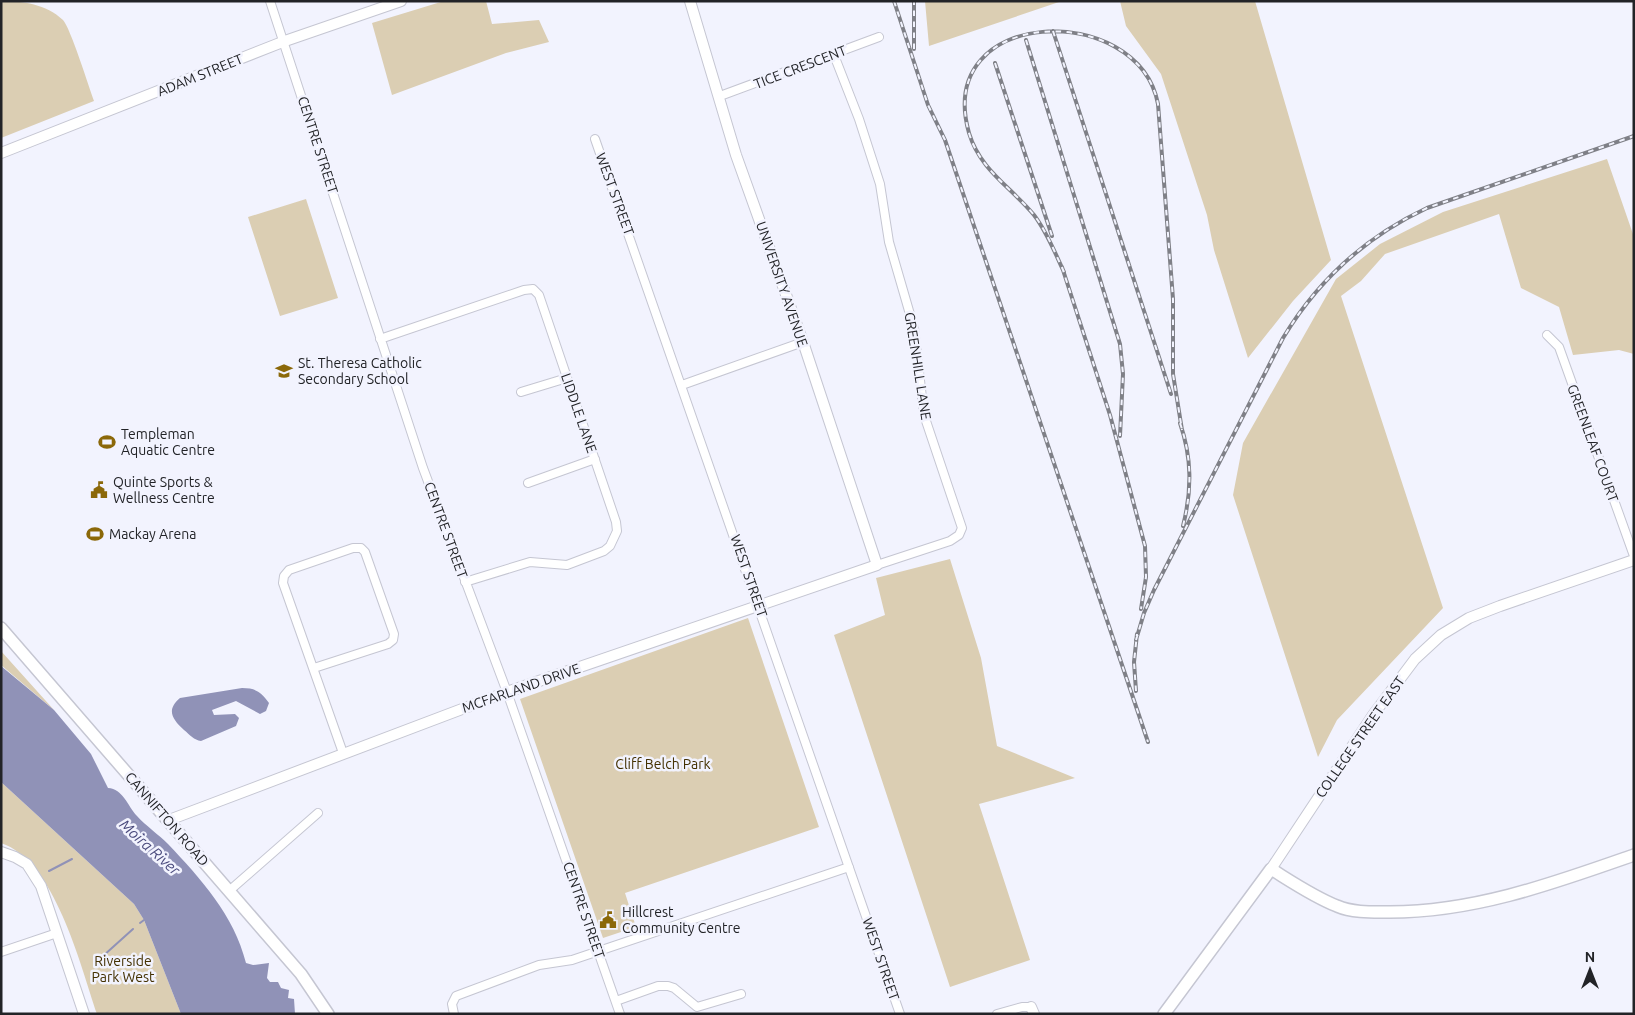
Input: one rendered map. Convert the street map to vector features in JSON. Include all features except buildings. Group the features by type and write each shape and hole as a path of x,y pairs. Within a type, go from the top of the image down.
{"main road":[{"name":"CANNIFTON ROAD","path":"1,628 301,974 328,1014"},
{"path":"1271,869 1296,885 1338,907 1368,912 1407,912 1453,908 1527,892 1634,855"},
{"name":"COLLEGE STREET EAST","path":"1164,1014 1271,869"}],"street":[{"name":"CENTRE STREET","path":"270,1 285,41 423,468 507,692 620,1014"},
{"name":"ADAM STREET","path":"1,153 285,41 401,1"},
{"name":"UNIVERSITY AVENUE","path":"690,1 720,96 736,155 803,342 877,565"},
{"name":"TICE CRESCENT","path":"720,96 878,36"},
{"name":"GREENHILL LANE","path":"834,54 859,119 880,184 889,242 914,328 924,415 962,528 960,535 950,541 877,565"},
{"name":"WEST STREET","path":"595,139 759,604 900,1014"},
{"name":"LIDDLE LANE","path":"380,339 524,290 533,289 539,295 616,522 617,531 610,546 604,551 567,565 530,562 465,582"},
{"name":"GREENLEAF COURT","path":"1547,335 1559,347 1634,556"},
{"path":"682,385 803,342"},
{"path":"521,392 567,378"},
{"path":"528,483 595,459"},
{"path":"314,668 388,644 393,640 394,634 365,552 360,548 353,548 289,570 284,576 283,582 344,753"},
{"name":"COLLEGE STREET EAST","path":"1271,869 1373,716 1415,659 1441,635 1469,618 1634,560"},
{"name":"MCFARLAND DRIVE","path":"168,820 507,692 877,565"},
{"path":"229,891 318,813"},
{"path":"1,852 16,856 27,864 35,874 58,933 84,1014"},
{"path":"454,1014 452,1004 456,996 539,965 564,962 849,867"},
{"path":"1,952 58,933"},
{"path":"616,1001 658,986 674,988 697,1007 741,994"},
{"path":"997,1014 1022,1007 1033,1010"}],"green space":[{"path":"1,1 34,4 49,10 63,20 75,45 94,101 1,138"},
{"path":"444,1 486,1 492,24 539,20 549,42 506,53 392,95 372,23"},
{"path":"925,1 1062,1 929,46"},
{"path":"1120,1 1255,1 1331,260 1293,301 1248,358 1214,250 1207,215 1161,74 1126,26"},
{"path":"1607,159 1634,237 1634,354 1619,350 1573,355 1559,307 1521,288 1499,214 1385,254 1361,281 1341,296 1443,608 1337,720 1318,757 1233,495 1243,443 1336,279 1380,244 1443,212"},
{"path":"306,199 338,298 280,316 248,217"},
{"path":"950,559 981,658 997,746 1075,778 979,804 1030,960 950,987 834,635 885,615 876,578"},
{"name":"Cliff Belch Park","path":"748,618 819,827 625,893 636,927 603,938 520,699"},
{"path":"1,651 54,710 1,665"},
{"name":"Riverside Park West","path":"1,782 134,904 144,920 181,1014 97,1014 63,916 51,892 36,870 20,853 1,843"}],"water":[{"name":"Moira River","path":"1,666 54,710 91,754 108,788 121,794 137,816 168,844 204,884 225,913 241,946 246,963 253,965 269,963 267,978 270,982 278,982 281,988 289,990 288,998 294,999 295,1014 181,1014 144,920 134,904 1,782"},
{"path":"242,688 258,691 269,703 266,711 260,714 236,701 212,710 214,715 235,714 239,718 236,726 201,741 196,740 180,726 172,714 173,707 180,698"}],"waterway":[{"path":"49,871 72,859"},
{"path":"140,923 144,920"},
{"path":"103,956 133,929"}],"railway":[{"path":"894,1 928,105 945,140 1148,742"},
{"path":"914,1 914,49"},
{"path":"1053,31 1171,394"},
{"path":"1064,272 1039,222 988,168 974,146 969,133 966,91 981,60 1008,41 1042,32 1080,34 1115,47 1143,70 1158,104 1173,299 1173,374 1182,430"},
{"path":"1026,40 1120,344 1123,374 1120,436"},
{"path":"995,63 1052,236"},
{"path":"1136,640 1144,613 1154,590 1283,338 1312,297 1328,279 1345,262 1383,232 1427,208 1634,136"},
{"path":"1062,267 1110,415 1145,546 1146,577 1141,609"},
{"path":"1180,423 1189,461 1188,500 1183,526"},
{"path":"1136,691 1134,662 1137,634"}],"place":[{"name":"St. Theresa Catholic Secondary School","path":"284,371"},
{"name":"Templeman Aquatic Centre","path":"107,442"},
{"name":"Quinte Sports & Wellness Centre","path":"99,490"},
{"name":"Mackay Arena","path":"95,534"},
{"name":"Hillcrest Community Centre","path":"608,920"}]}
